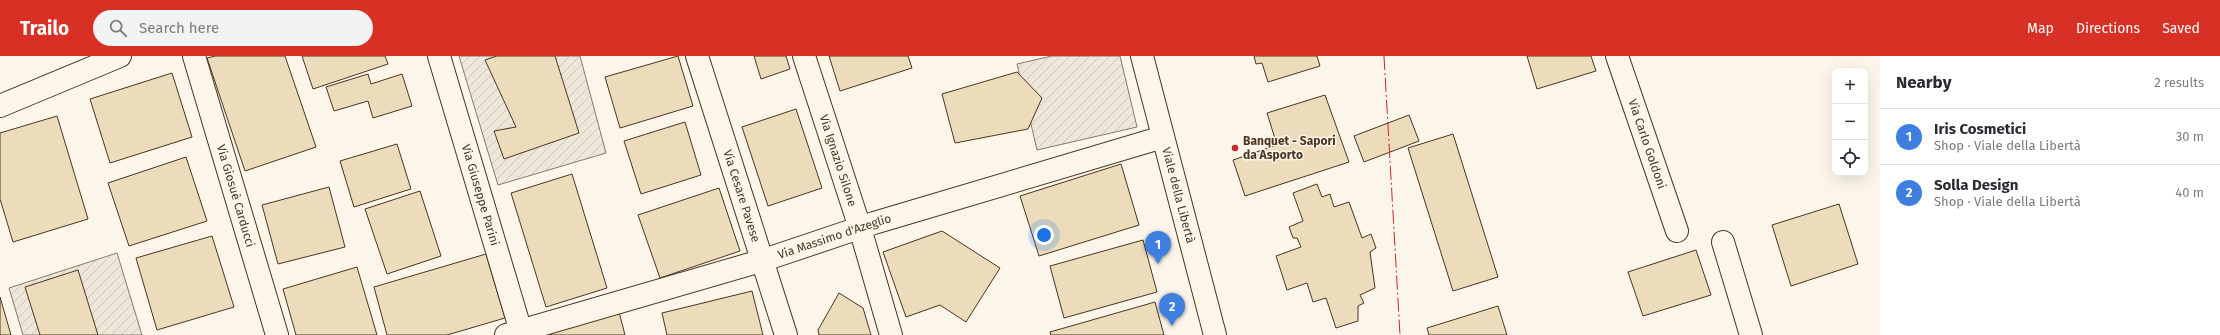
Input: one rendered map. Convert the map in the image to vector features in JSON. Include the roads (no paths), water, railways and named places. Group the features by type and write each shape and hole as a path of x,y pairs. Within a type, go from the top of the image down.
{"street":[{"path":"0,106 120,56"},
{"name":"Via Giosuè Carducci","path":"194,56 277,335"},
{"name":"Via Giuseppe Parini","path":"438,56 516,334"},
{"name":"Via Cesare Pavese","path":"697,56 764,260 786,335"},
{"name":"Via Ignazio Silone","path":"804,56 860,228 891,335"},
{"name":"Viale della Libertà","path":"1142,56 1215,335"},
{"name":"Via Carlo Goldoni","path":"1617,56 1677,231"},
{"name":"Via Massimo d'Azeglio","path":"516,334 764,260 860,228 1163,137"},
{"path":"1723,242 1751,335"}],"place":[{"name":"Banquet - Sapori da Asporto","path":"1235,148"},
{"name":"Iris Cosmetici","path":"1158,264"},
{"name":"Solla Design","path":"1172,326"}]}
